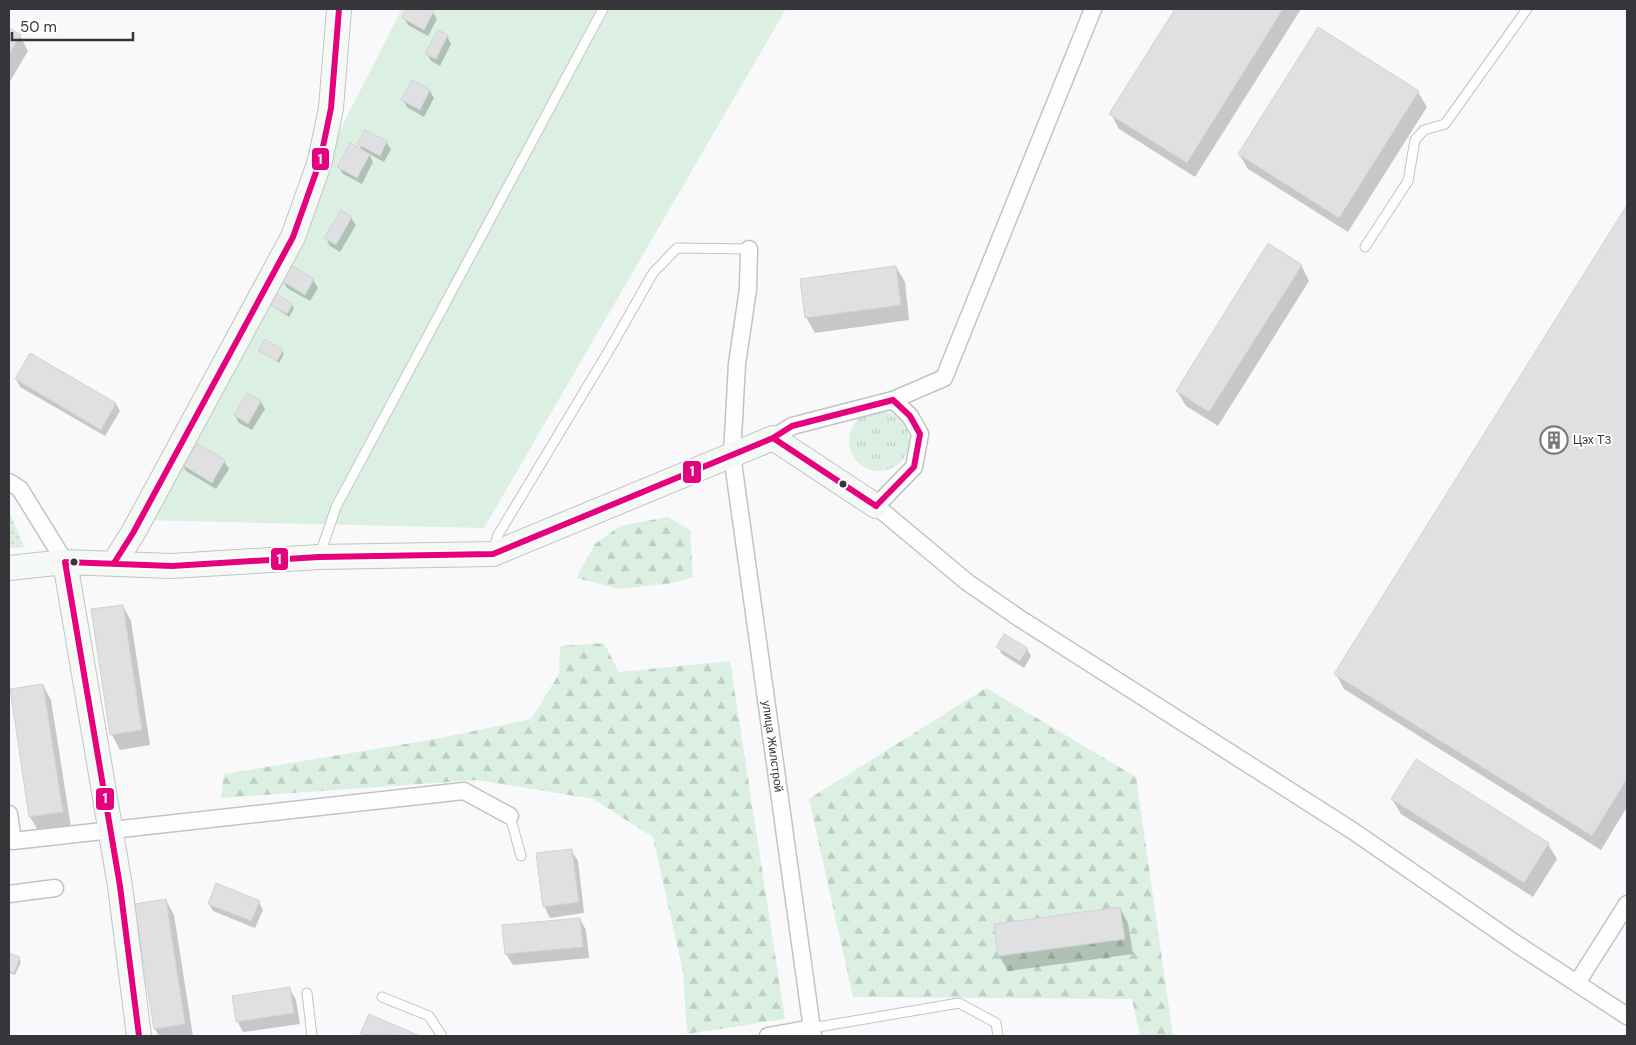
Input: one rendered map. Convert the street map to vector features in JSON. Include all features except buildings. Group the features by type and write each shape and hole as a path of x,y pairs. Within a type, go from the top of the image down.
{"street":[{"path":"114,563 133,533 293,237 320,161 331,108 339,9"},
{"path":"9,568 65,562 172,566 319,557 493,554 732,456 773,438 792,426 893,400 944,378 1093,9"},
{"name":"улица Жилстрой","path":"749,249 748,289 737,364 732,456 813,1032"},
{"path":"876,506 914,467 920,434 910,416 893,400"},
{"path":"773,438 876,506 967,582 1019,618 1353,831 1627,1016"},
{"path":"9,482 20,489 65,562 120,886 139,1036"},
{"path":"9,814 11,842 110,829"},
{"path":"9,894 55,888"},
{"path":"1578,983 1627,904"},
{"path":"768,1036 813,1032"}],"lane":[{"path":"319,557 336,507 603,9"},
{"path":"1365,247 1408,181 1415,140 1424,130 1445,124 1527,9"},
{"path":"493,554 498,535 611,348 653,273 677,248 749,249"},
{"path":"110,829 464,791 510,816 521,856"},
{"path":"307,994 312,1036"},
{"path":"382,997 430,1016 442,1036"},
{"path":"813,1032 960,1003 996,1024 998,1036"}],"green space":[{"path":"402,9 786,9 484,528 140,520"},
{"path":"873,411 885,411 896,416 904,424 909,435 907,453 896,466 885,471 873,471 862,466 854,458 849,447 849,435 854,424 862,416"},
{"path":"9,511 24,547 9,548"},
{"path":"668,517 690,530 693,577 673,583 620,589 576,578 595,544 620,526"},
{"path":"604,643 619,672 730,661 785,1019 687,1034 683,972 653,837 593,799 477,780 221,798 224,774 435,739 531,719 559,674 560,646"},
{"path":"986,688 1136,777 1173,1036 1140,1036 1132,999 853,997 809,799"}],"transit line":[{"name":"1","path":"114,563 133,533 293,237 320,161 331,108 339,9"},
{"name":"1","path":"876,506 914,467 920,434 910,416 893,400"},
{"name":"1","path":"65,562 172,566 319,557 493,554 773,438 792,426 893,400"},
{"name":"1","path":"773,438 876,506"},
{"name":"1","path":"65,562 120,886 139,1036"}],"place":[{"name":"Цэх Т3","path":"1554,440"}]}
